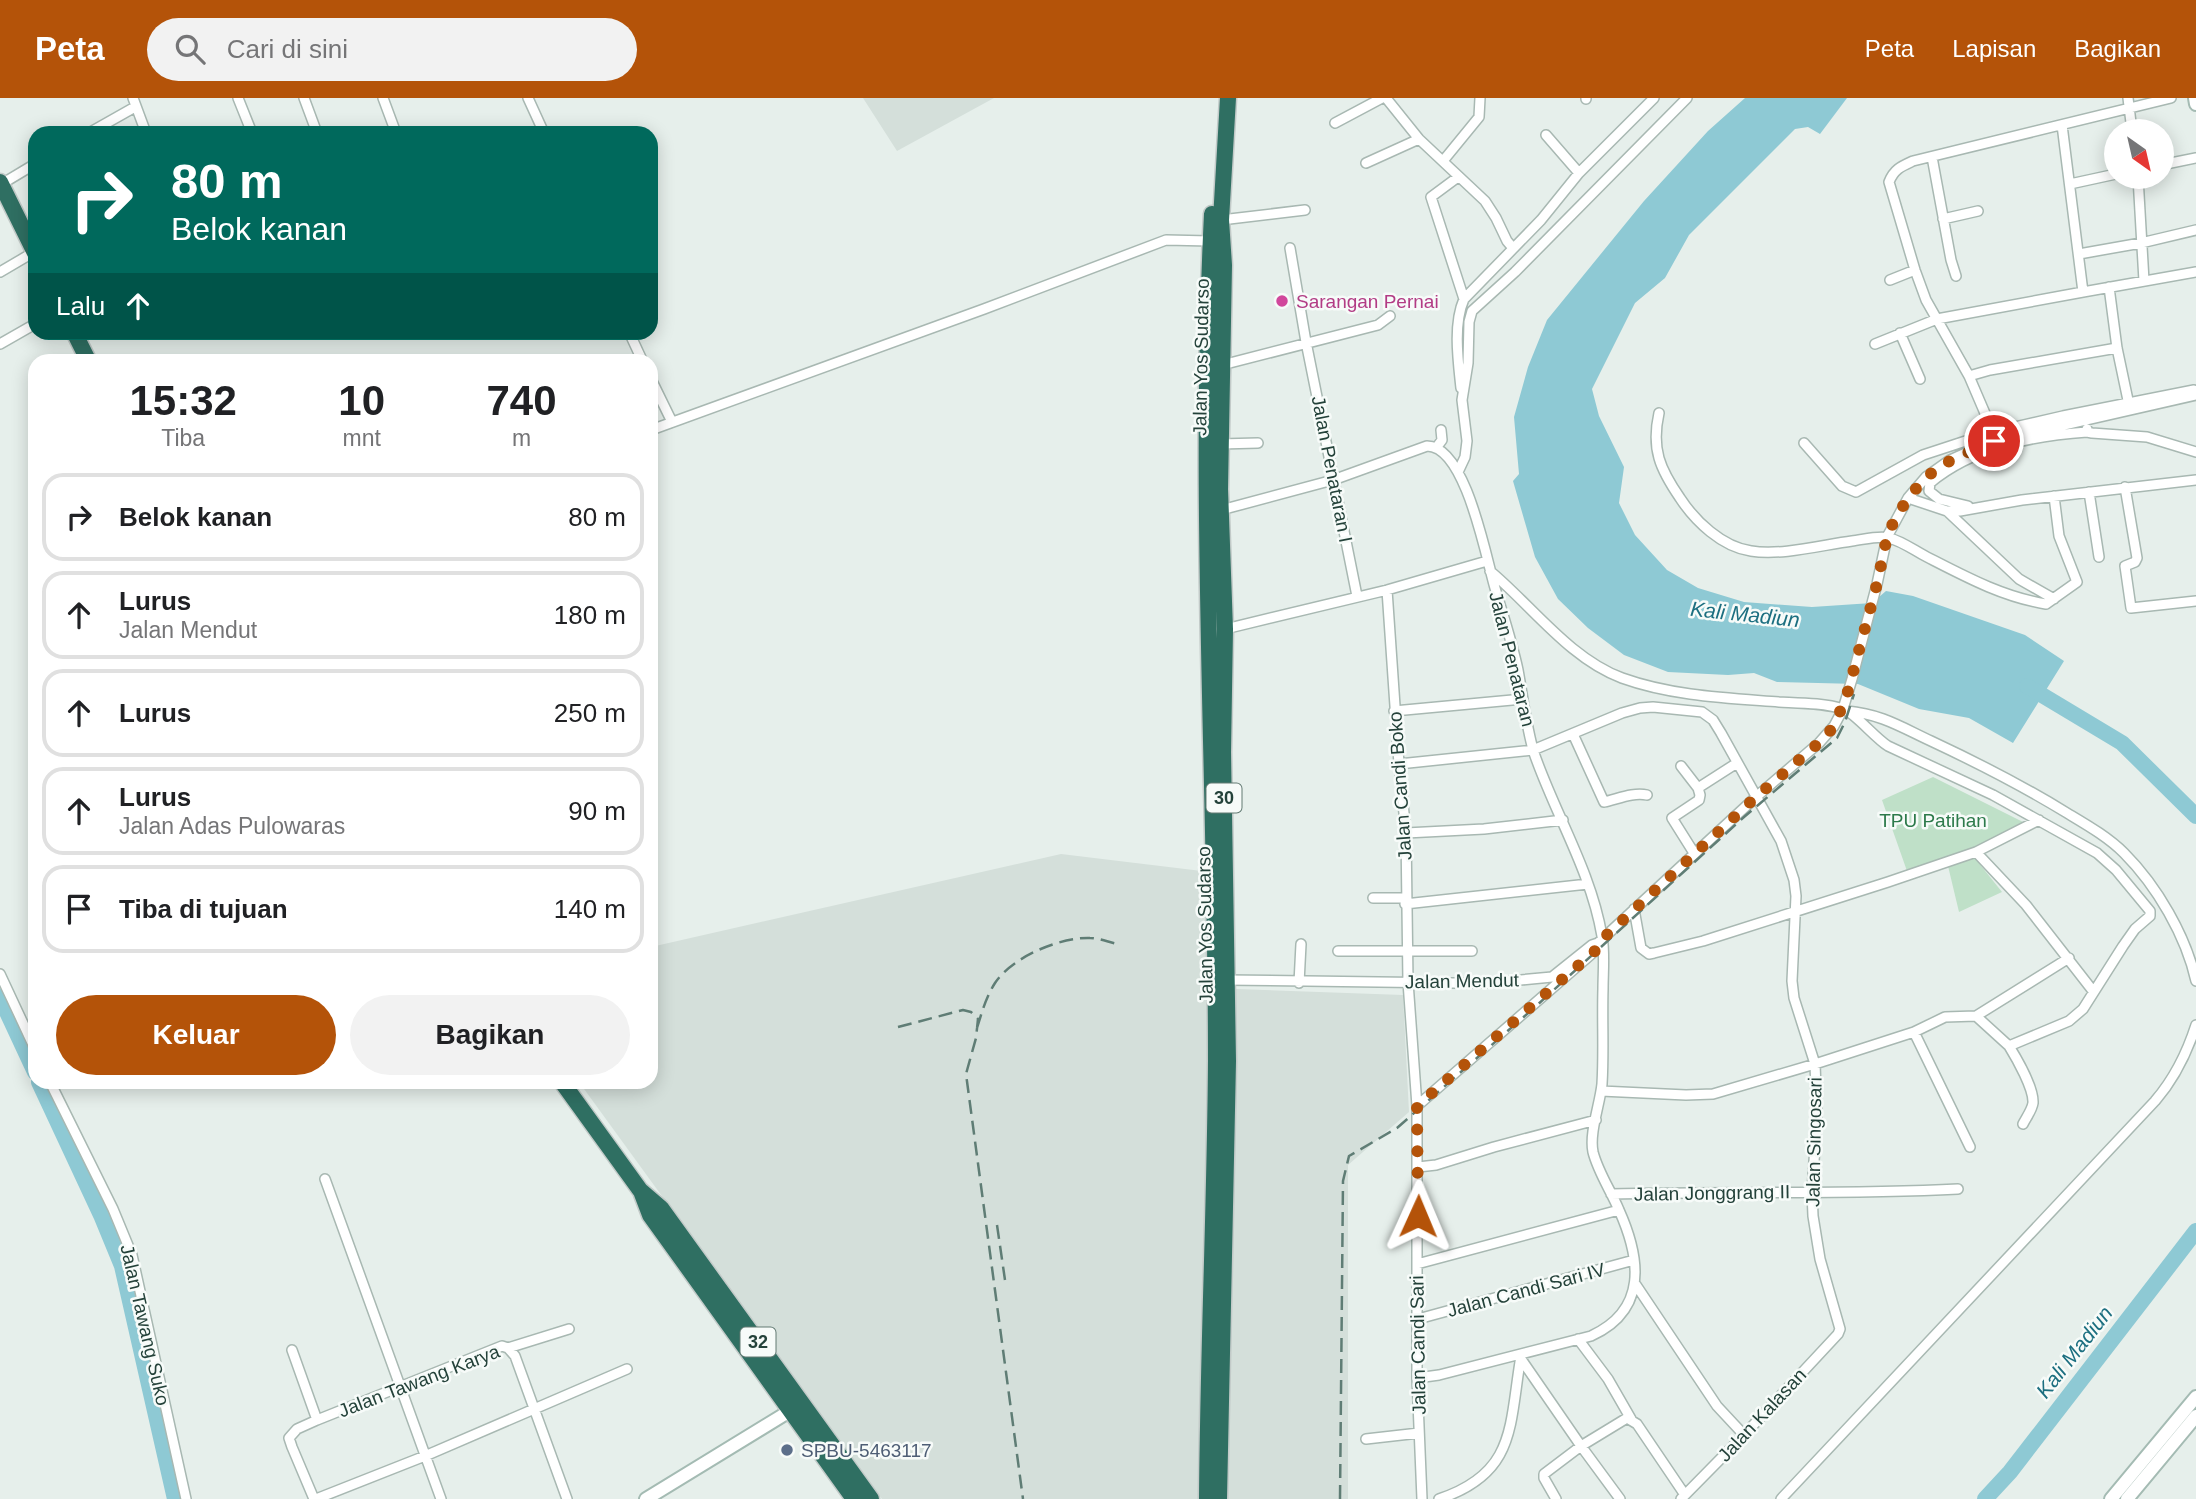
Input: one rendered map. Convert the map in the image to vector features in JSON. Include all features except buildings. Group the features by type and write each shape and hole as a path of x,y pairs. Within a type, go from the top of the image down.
{"highway":[{"name":"Jalan Yos Sudarso","path":"1207,1499 1216,1060 1218,752 1225,629 1220,444 1223,365 1217,265 1210,241 1217,98"},
{"name":"Jalan Yos Sudarso","path":"1219,1499 1228,1061 1206,493 1228,98"},
{"path":"0,184 28,238"},
{"name":"32","path":"567,1089 640,1190 661,1208 854,1499"},
{"name":"32","path":"796,1408 871,1499"}],"main road":[{"path":"2195,98 2196,104"},
{"path":"2127,1499 2190,1416 2196,1397"},
{"path":"646,1499 796,1408"},
{"path":"2110,1499 2190,1416"}],"street":[{"path":"238,98 248,126"},
{"path":"304,98 314,126"},
{"path":"383,98 393,126"},
{"path":"528,98 541,126"},
{"path":"1335,122 1384,98 1419,139 1485,201 1513,248"},
{"path":"1443,161 1479,117 1480,98"},
{"path":"1221,510 1333,480 1427,446 1436,447 1449,459 1462,465 1468,441 1458,360 1460,310 1464,299 1541,220 1579,173 1654,98"},
{"path":"1462,400 1472,311 1523,264 1687,98"},
{"path":"1993,432 1969,376 1926,300 1889,182 1898,167 1913,161 2062,125 2128,103 2171,98"},
{"path":"99,126 134,102 143,126"},
{"path":"2062,125 2083,292"},
{"path":"1546,135 1579,173"},
{"path":"1366,163 1419,139"},
{"path":"1932,157 1956,276"},
{"path":"2174,162 2196,158"},
{"path":"0,184 28,168"},
{"path":"1458,177 1431,198 1464,299"},
{"path":"2070,184 2104,177"},
{"path":"2139,189 2144,281"},
{"path":"1221,220 1304,210"},
{"path":"1943,219 1978,211"},
{"path":"2079,254 2196,230"},
{"path":"658,427 972,314 1166,240 1210,241"},
{"name":"Jalan Penataran I","path":"1290,248 1357,596"},
{"path":"0,272 28,256"},
{"path":"1890,280 1915,270"},
{"path":"1875,344 1937,319 2196,272"},
{"path":"2109,287 2117,348 2129,407"},
{"path":"1223,365 1378,325 1390,316"},
{"path":"0,344 28,328"},
{"path":"1900,332 1920,379"},
{"path":"1969,376 2117,348"},
{"path":"1417,1106 1592,945 1600,941 1694,853 1828,735 1845,710 1887,537 1908,498 1926,477 1968,451 1990,442 2086,420 2196,389"},
{"path":"658,394 671,422"},
{"path":"1804,443 1842,486 1856,492 1923,455 1993,432 2196,395"},
{"path":"1660,413 1656,427 1656,448 1668,480 1698,522 1734,547 1751,551 1768,552 1887,537 1985,587 2019,599 2046,604 2077,580 2059,536 2054,496"},
{"path":"2086,420 2087,432"},
{"path":"1436,447 1441,440 1441,430"},
{"path":"1978,507 1939,499 1931,494 1928,486 1951,467 1996,448 2087,432 2147,437 2196,452"},
{"path":"1220,444 1258,443"},
{"name":"Jalan Penataran","path":"1462,465 1486,561 1517,665 1533,750 1640,708 1702,712 1713,720 1756,797"},
{"path":"1947,511 2196,480"},
{"path":"2125,487 2137,558 2136,562 2125,566 2132,608 2196,600"},
{"path":"2089,492 2099,557"},
{"path":"1908,498 1947,511 2019,579 2054,599"},
{"path":"1225,629 1387,590 1486,561"},
{"path":"1490,571 1583,657 1621,678 1709,696 1845,710 1895,721 2016,781 2111,842 2139,870 2177,925 2190,956 2196,981"},
{"name":"Jalan Candi Boko","path":"1387,590 1394,711 1406,833 1408,982"},
{"path":"1394,711 1524,699"},
{"path":"1845,710 1877,740 1993,795 2097,853 2116,870 2151,913 2123,946 2083,1009 2069,1021 2009,1046"},
{"path":"1573,734 1604,802 1647,795"},
{"path":"1399,764 1533,750 1588,884 1600,941 1601,1091 1593,1152 1619,1210 1634,1261 1636,1285 1621,1314 1602,1331 1521,1356 1417,1378"},
{"path":"1698,788 1737,763"},
{"path":"1681,766 1698,788 1700,795 1699,800 1672,818 1694,853"},
{"name":"Jalan Singosari","path":"1756,797 1786,852 1794,880 1796,912 1792,981 1794,998 1815,1064 1818,1115 1812,1192 1816,1240 1840,1329"},
{"path":"1406,833 1484,829 1563,820"},
{"path":"1634,909 1641,948 1649,954 1703,941 1796,912 1976,852 2039,820"},
{"path":"1976,852 2026,905 2093,991"},
{"path":"1373,898 1405,901 1588,884"},
{"path":"1299,983 1301,944"},
{"path":"1338,951 1472,951"},
{"path":"1601,1091 1706,1095 1914,1032 1950,1016 1976,1017 2069,958"},
{"path":"0,974 28,1034"},
{"name":"Jalan Mendut","path":"1226,980 1299,983 1553,981"},
{"name":"Jalan Candi Sari","path":"1408,982 1417,1106 1417,1378 1422,1499"},
{"path":"1976,1017 2009,1046 2018,1061 2033,1099 2023,1124"},
{"path":"1782,1499 2155,1101 2177,1069 2196,1025"},
{"path":"1914,1032 1970,1147"},
{"name":"Jalan Tawang Suko","path":"53,1089 113,1209 132,1255 186,1499"},
{"path":"1418,1167 1427,1167 1596,1120"},
{"path":"326,1179 441,1499"},
{"name":"Jalan Jonggrang II","path":"1611,1194 1881,1193 1958,1189"},
{"path":"1417,1264 1619,1210"},
{"name":"Jalan Candi Sari IV","path":"1418,1319 1634,1261"},
{"path":"1636,1285 1717,1406 1744,1435"},
{"path":"508,1348 569,1329"},
{"name":"Jalan Kalasan","path":"1683,1497 1744,1435 1840,1329"},
{"path":"1578,1339 1608,1379 1683,1497"},
{"name":"Jalan Tawang Karya","path":"315,1499 289,1438 297,1429 496,1348 508,1348 515,1356 536,1409 567,1499"},
{"path":"292,1350 317,1420"},
{"path":"1521,1356 1620,1499"},
{"path":"1439,1499 1461,1492 1478,1482 1500,1457 1510,1426 1521,1356"},
{"path":"315,1499 425,1456 627,1369"},
{"path":"1556,1499 1544,1474 1581,1446 1627,1418 1631,1419"},
{"path":"1366,1439 1419,1433"}],"shaded area":[{"path":"863,98 994,98 897,151"},
{"path":"1061,854 1210,872 1209,988 1403,995 1409,1112 1348,1165 1348,1499 882,1499 584,1089 658,1089 658,945"}],"green space":[{"name":"TPU Patihan","path":"1933,777 2027,824 1989,844 1907,871 1882,800"},
{"name":"TPU Patihan","path":"1974,857 2002,892 1959,912 1948,866"}],"water":[{"path":"1745,98 1847,98 1820,134 1808,127 1795,129 1689,235 1665,278 1635,303 1592,389 1599,416 1624,467 1619,503 1635,535 1667,570 1698,588 1744,602 1812,607 1872,603 1886,591 1913,596 2025,635 2064,661 2013,743 1969,718 1919,709 1858,684 1777,682 1754,673 1728,675 1668,672 1624,655 1588,628 1558,599 1535,557 1513,481 1519,474 1514,417 1528,367 1547,320 1644,201 1708,131"}],"waterway":[{"name":"Kali Madiun","path":"2027,686 2122,743 2196,816"},
{"path":"0,997 28,1057"},
{"path":"42,1089 122,1266 175,1499"},
{"name":"Kali Madiun","path":"1985,1499 2010,1472 2196,1231"}],"railway":[{"path":"1340,1499 1343,1181 1349,1156 1397,1128 1744,817 1837,738 1854,694"},
{"path":"977,1028 995,983 1025,957 1051,945 1078,939 1093,938 1117,944"},
{"path":"898,1027 963,1010 971,1012 978,1019 966,1074 1023,1499"},
{"path":"997,1225 1005,1280"}],"place":[{"name":"Sarangan Pernai","path":"1282,301"},
{"name":"SPBU-5463117","path":"787,1450"}],"route":[{"path":"1418,1216 1417,1106 1596,950 1598,943 1694,853 1828,735 1843,709 1887,537 1894,521 1917,486 1937,468 1994,441"}]}
